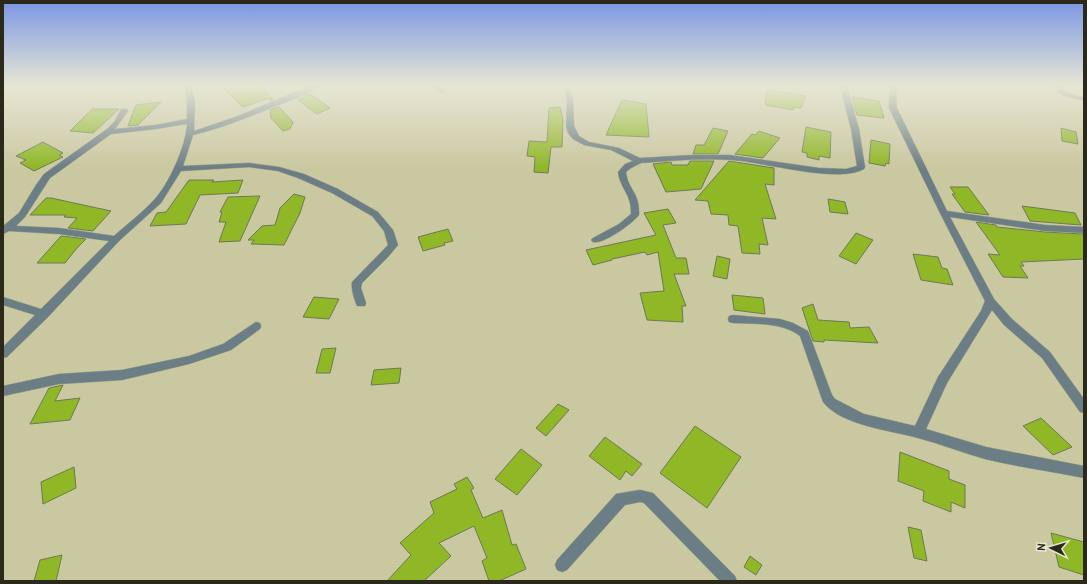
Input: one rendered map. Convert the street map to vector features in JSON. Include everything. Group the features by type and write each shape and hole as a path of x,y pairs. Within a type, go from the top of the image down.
{"street":[{"path":"5,229 21,216 40,184 48,175 109,132 121,120 123,113"},
{"path":"3,354 44,314 116,239 158,201 178,168 190,134 190,113"},
{"path":"190,134 208,130 253,113"},
{"path":"570,113 570,127 576,139 586,144 613,148 639,160"},
{"path":"596,240 622,226 635,215 635,202 624,180 622,172 628,166 639,160 719,157 742,158 810,169 842,171 858,169 860,167 855,129 851,113"},
{"path":"896,113 944,213 990,301 1008,322 1046,355 1084,408"},
{"path":"109,132 156,127 190,121"},
{"path":"178,168 249,165 278,169 301,176 334,191 375,214 388,230 393,246 357,282 356,288 361,303"},
{"path":"944,213 1045,228 1084,230"},
{"path":"5,229 58,231 116,239"},
{"path":"3,301 44,314"},
{"path":"918,432 942,380 986,312 990,301"},
{"path":"733,319 769,321 799,329 804,334 826,398 831,403 848,413 863,419 918,432 986,453 1084,472"},
{"path":"3,392 59,379 122,375 189,360 227,347 256,326"},
{"path":"562,565 621,499 640,496 648,498 730,581"}],"building":[{"path":"88,113 114,113 93,133 70,131"},
{"path":"133,113 150,113 138,125 128,126"},
{"path":"270,113 285,113 293,122 290,129 283,131 271,118"},
{"path":"549,113 561,113 563,120 562,147 551,147 548,173 534,172 535,157 527,156 529,141 547,142"},
{"path":"616,113 647,113 649,137 606,135"},
{"path":"857,113 883,113 884,118 857,115"},
{"path":"806,127 831,132 830,158 819,156 819,160 807,157 807,153 802,152"},
{"path":"713,128 728,131 718,154 693,154 696,145 704,145"},
{"path":"1061,128 1076,132 1078,144 1062,141"},
{"path":"759,131 780,138 763,158 735,154 752,134 755,135"},
{"path":"871,140 890,144 889,164 886,163 885,166 869,163"},
{"path":"43,142 63,153 59,155 63,157 34,171 20,163 26,160 16,156"},
{"path":"690,161 714,161 701,189 666,192 653,164 671,162 672,165 688,165"},
{"path":"729,161 774,168 774,185 765,184 776,219 762,218 768,245 759,244 760,254 742,253 738,226 729,225 728,215 711,214 708,201 695,200"},
{"path":"189,180 214,180 212,182 243,180 238,193 200,195 186,224 150,226 157,213 166,212"},
{"path":"950,187 968,187 989,215 965,212 952,194 955,194"},
{"path":"294,194 305,197 300,213 284,245 251,244 254,240 248,240 262,226 275,225 280,208"},
{"path":"260,196 240,241 219,242 226,222 219,222 222,212 220,212 228,197"},
{"path":"46,198 111,211 93,231 68,228 77,218 64,217 66,215 30,215"},
{"path":"828,199 845,202 848,214 830,212"},
{"path":"1022,206 1075,213 1081,225 1030,221"},
{"path":"668,209 676,223 663,225 676,258 686,258 689,274 674,274 686,306 682,306 683,322 647,320 640,293 664,291 658,252 647,255 645,252 612,259 593,265 586,250 656,235 644,213"},
{"path":"976,222 996,225 997,227 1084,234 1084,259 1021,262 1024,266 1020,266 1028,278 1003,277 988,254 1000,255"},
{"path":"448,229 453,241 444,243 445,245 423,251 418,237"},
{"path":"856,233 873,240 856,264 839,256"},
{"path":"61,236 86,239 65,263 37,263"},
{"path":"913,254 938,257 942,268 947,269 953,285 921,280"},
{"path":"717,256 730,259 727,279 713,276"},
{"path":"732,295 763,298 765,314 734,310"},
{"path":"314,297 339,299 329,319 303,317"},
{"path":"813,304 818,320 849,322 850,328 869,327 878,343 824,340 824,342 813,341 802,308"},
{"path":"336,348 330,373 316,373 322,349"},
{"path":"401,368 399,383 371,385 374,370"},
{"path":"63,385 55,401 80,398 70,420 30,424 49,388"},
{"path":"558,404 569,410 546,436 536,428"},
{"path":"1041,418 1072,447 1053,455 1023,426"},
{"path":"695,426 741,457 707,508 660,473"},
{"path":"605,437 642,464 632,476 626,471 620,480 589,456"},
{"path":"521,449 542,465 517,495 495,479"},
{"path":"900,452 949,471 949,479 965,485 965,508 951,502 951,512 923,501 924,491 898,481"},
{"path":"74,467 76,488 43,504 41,482"},
{"path":"467,477 474,488 471,490 483,518 502,510 512,545 516,544 526,569 499,581 489,581 482,561 487,558 474,526 439,543 451,556 424,581 387,581 411,555 400,543 434,513 430,502 457,489 454,484"},
{"path":"908,527 921,530 927,561 914,558"},
{"path":"1051,533 1084,542 1084,575 1059,567"},
{"path":"62,555 56,581 34,581 40,560"},
{"path":"750,556 762,565 756,575 744,567"}]}
